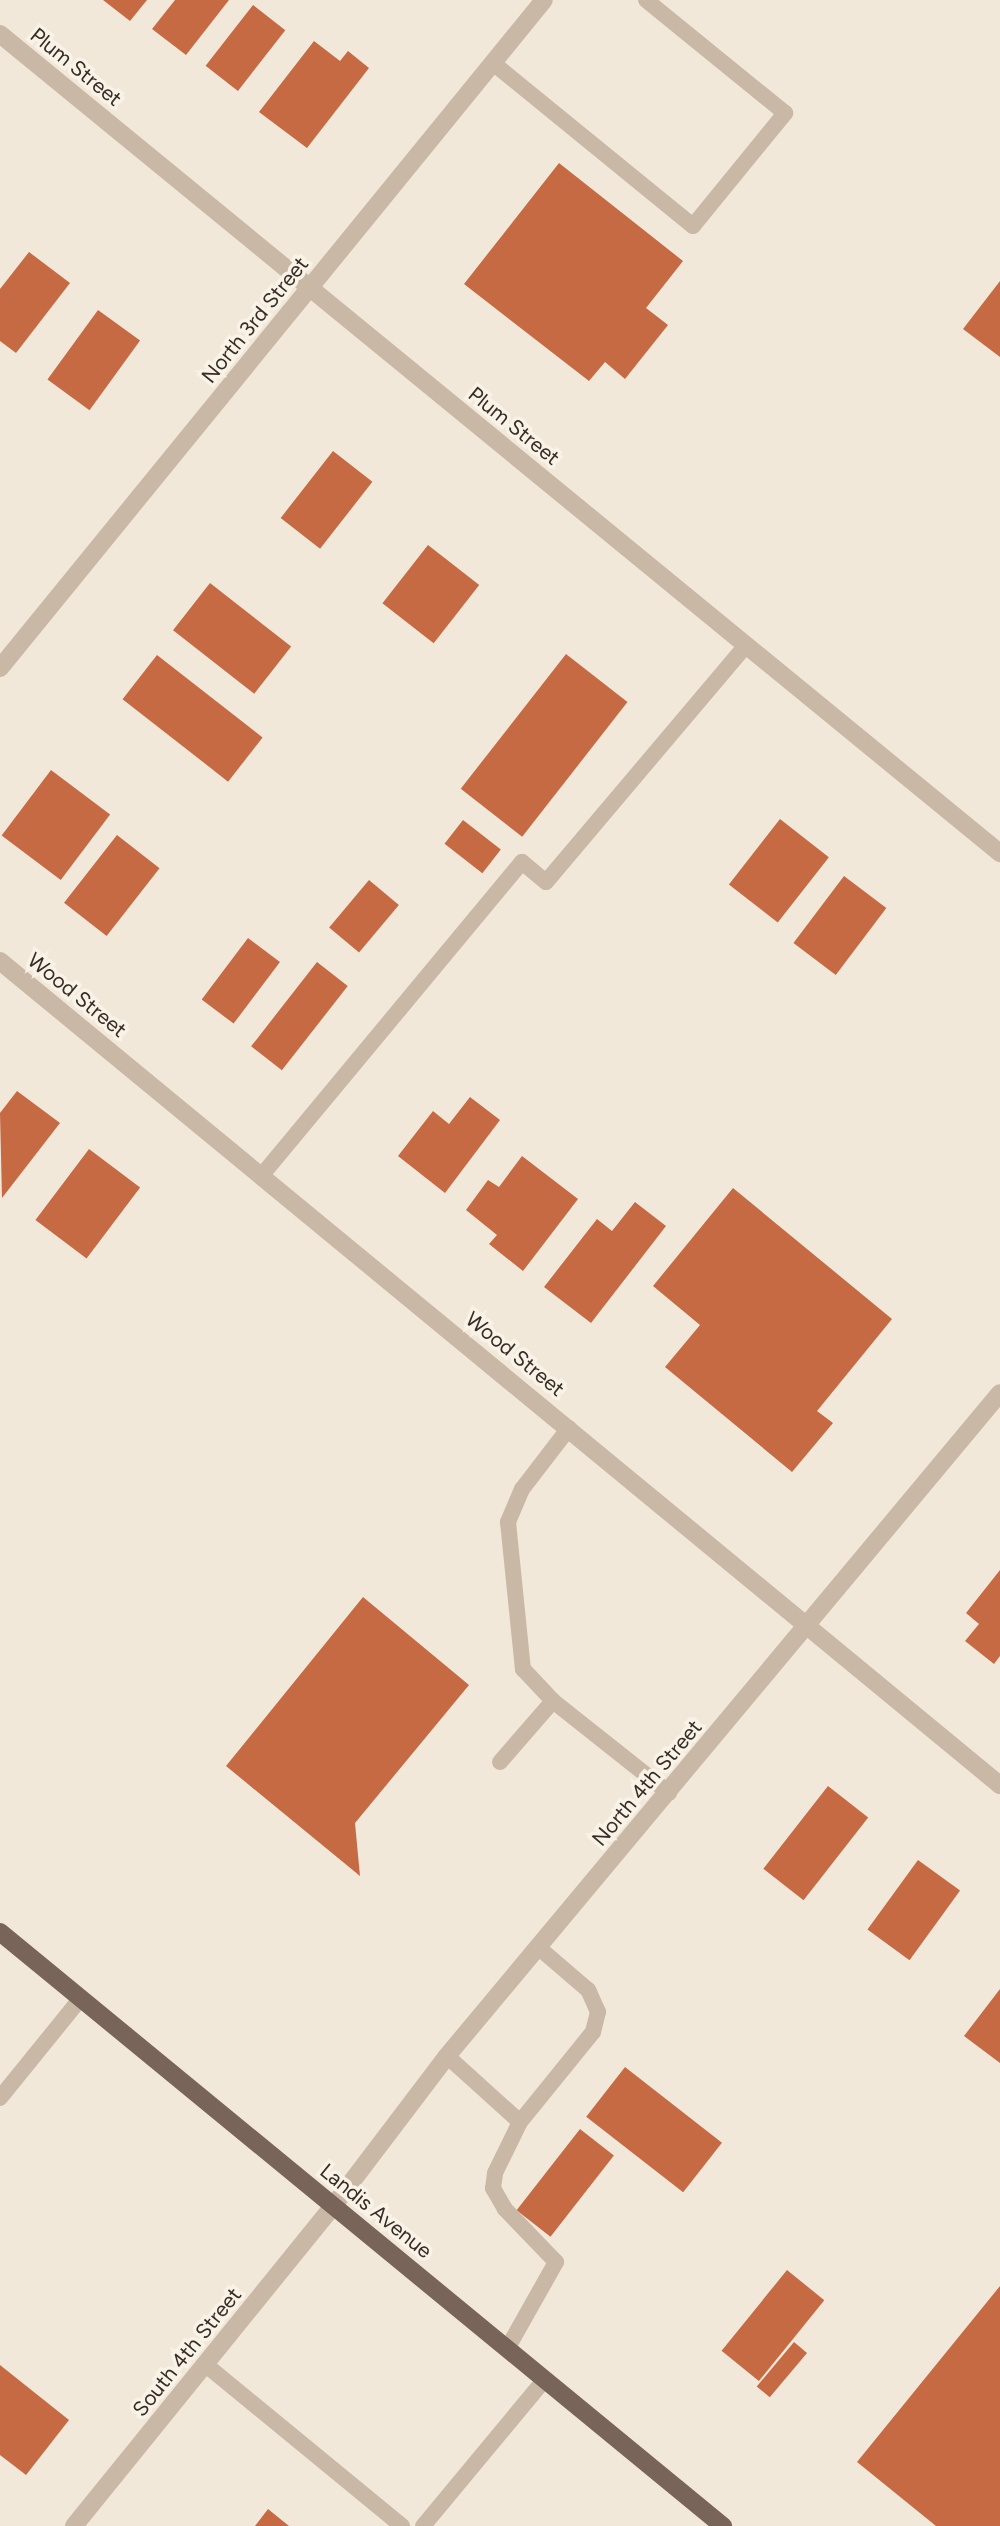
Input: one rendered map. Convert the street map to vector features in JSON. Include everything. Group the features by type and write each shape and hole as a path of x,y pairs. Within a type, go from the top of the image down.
{"main road":[{"name":"Landis Avenue","path":"0,1932 723,2526"}],"street":[{"name":"North 3rd Street","path":"0,668 544,0"},
{"name":"Plum Street","path":"0,34 1000,853"},
{"name":"Wood Street","path":"0,961 808,1623 1000,1785"},
{"name":"North 4th Street","path":"334,2206 447,2056 1000,1393"},
{"name":"South 4th Street","path":"74,2526 334,2206"}],"lane":[{"path":"493,63 693,226 785,113 646,0"},
{"path":"261,1175 522,862 546,882 746,645"},
{"path":"569,1428 522,1489 508,1522 523,1669 553,1701 669,1793"},
{"path":"500,1762 553,1701"},
{"path":"507,2348 556,2262 505,2209 493,2188 495,2173 520,2122 593,2032 598,2012 587,1990 538,1947"},
{"path":"0,2098 6,2079 81,1998"},
{"path":"447,2056 520,2122"},
{"path":"206,2365 402,2526"},
{"path":"423,2526 545,2379"}],"building":[{"path":"103,0 147,0 130,21"},
{"path":"175,0 229,0 186,55 152,29"},
{"path":"253,5 285,30 238,91 206,66"},
{"path":"314,41 340,61 348,51 369,68 307,148 259,112"},
{"path":"559,163 683,261 646,308 668,325 625,379 605,362 589,381 464,284"},
{"path":"29,252 70,283 16,353 0,341 0,289"},
{"path":"1000,281 1000,357 963,329"},
{"path":"98,310 140,341 90,410 47,380"},
{"path":"333,451 372,482 320,549 281,518"},
{"path":"428,545 479,585 434,643 382,603"},
{"path":"210,583 291,646 254,694 173,630"},
{"path":"566,654 627,702 522,837 461,789"},
{"path":"157,655 263,737 228,782 123,699"},
{"path":"51,770 110,815 61,880 2,835"},
{"path":"780,819 829,857 778,923 729,884"},
{"path":"463,820 501,850 482,873 445,844"},
{"path":"117,835 160,868 107,936 64,903"},
{"path":"844,876 886,908 836,975 793,943"},
{"path":"369,880 399,905 359,953 329,927"},
{"path":"248,938 280,962 234,1024 202,999"},
{"path":"317,962 348,986 282,1070 251,1046"},
{"path":"17,1091 60,1123 2,1198 0,1113"},
{"path":"470,1097 500,1120 445,1193 398,1156 433,1111 449,1124"},
{"path":"89,1149 140,1188 87,1259 35,1220"},
{"path":"522,1156 578,1199 523,1271 489,1244 497,1235 466,1210 488,1180 499,1187"},
{"path":"733,1188 892,1319 817,1411 833,1423 792,1472 665,1367 700,1325 653,1286"},
{"path":"635,1202 666,1226 591,1323 544,1287 597,1219 612,1231"},
{"path":"1000,1570 1000,1656 994,1664 965,1641 979,1624 966,1613"},
{"path":"363,1597 469,1685 355,1823 360,1876 226,1766"},
{"path":"828,1786 868,1817 804,1900 763,1869"},
{"path":"918,1860 960,1891 910,1960 867,1930"},
{"path":"1000,1989 1000,2063 964,2036"},
{"path":"625,2067 722,2143 683,2192 586,2117"},
{"path":"580,2129 614,2155 550,2237 517,2210"},
{"path":"787,2270 824,2300 759,2381 722,2351"},
{"path":"1000,2286 1000,2526 936,2526 857,2462"},
{"path":"794,2342 807,2353 770,2397 757,2386"},
{"path":"0,2365 69,2420 26,2475 0,2455"},
{"path":"268,2509 289,2526 255,2526"}]}
